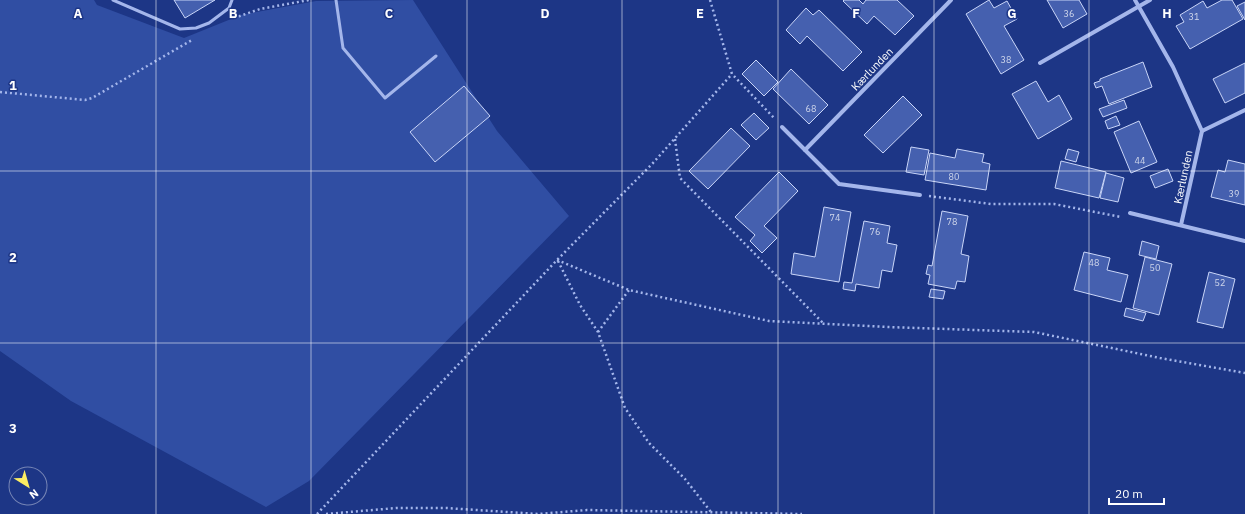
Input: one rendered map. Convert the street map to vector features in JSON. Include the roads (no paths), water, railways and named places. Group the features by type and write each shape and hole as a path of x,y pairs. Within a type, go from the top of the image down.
{"street":[{"name":"Kærlunden","path":"805,150 951,0"},
{"path":"1135,0 1173,67 1202,132 1245,110"},
{"path":"1040,63 1150,0"},
{"path":"782,127 838,184 920,194"},
{"name":"Kærlunden","path":"1181,225 1202,132"},
{"path":"1130,213 1245,241"}],"lane":[{"path":"113,0 180,29 196,28 209,23 229,8 232,0"},
{"path":"336,0 343,48 385,98 436,56"}]}
